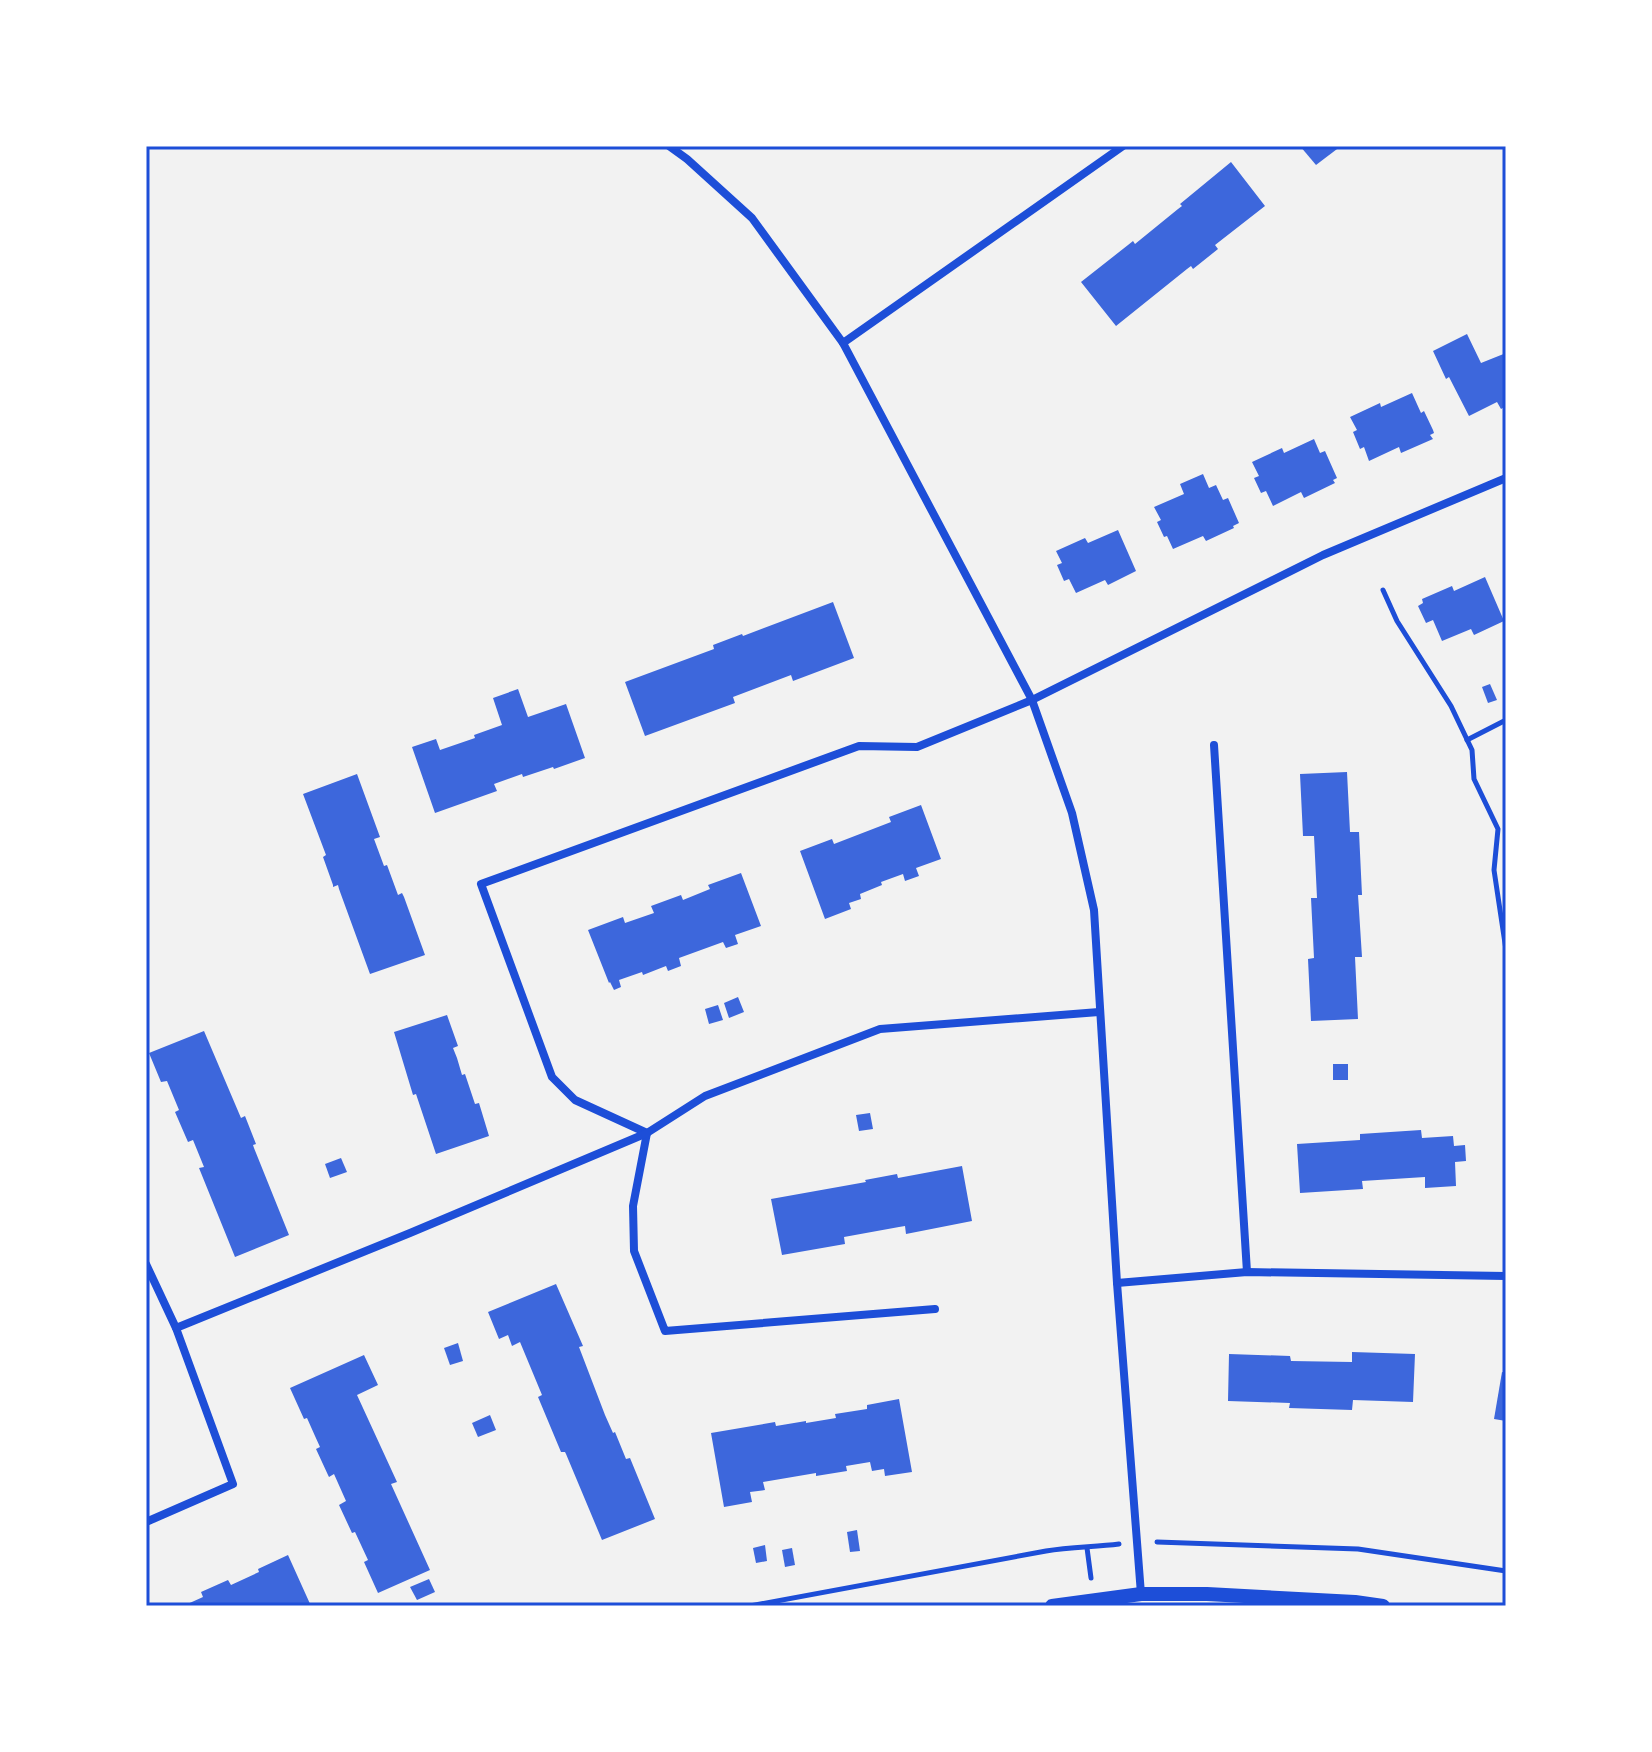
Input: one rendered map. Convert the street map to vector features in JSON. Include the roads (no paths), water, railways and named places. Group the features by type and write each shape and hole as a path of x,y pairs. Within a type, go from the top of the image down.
{"street":[{"path":"669,146 752,218 843,343 1032,700 1072,813 1094,910 1117,1283 1141,1594"},
{"path":"843,343 1123,146"},
{"path":"647,1133 575,1100 552,1077 481,884 859,746 917,747 1032,700 1323,555 1506,478"},
{"path":"1214,745 1247,1272"},
{"path":"176,1328 647,1133 705,1096 880,1029 1099,1012"},
{"path":"647,1133 633,1206 634,1251 665,1331 935,1309"},
{"path":"146,1264 176,1328 233,1484 146,1522"},
{"path":"1117,1283 1247,1272 1506,1276"},
{"path":"1052,1606 1141,1594 1207,1594 1383,1606"}]}
